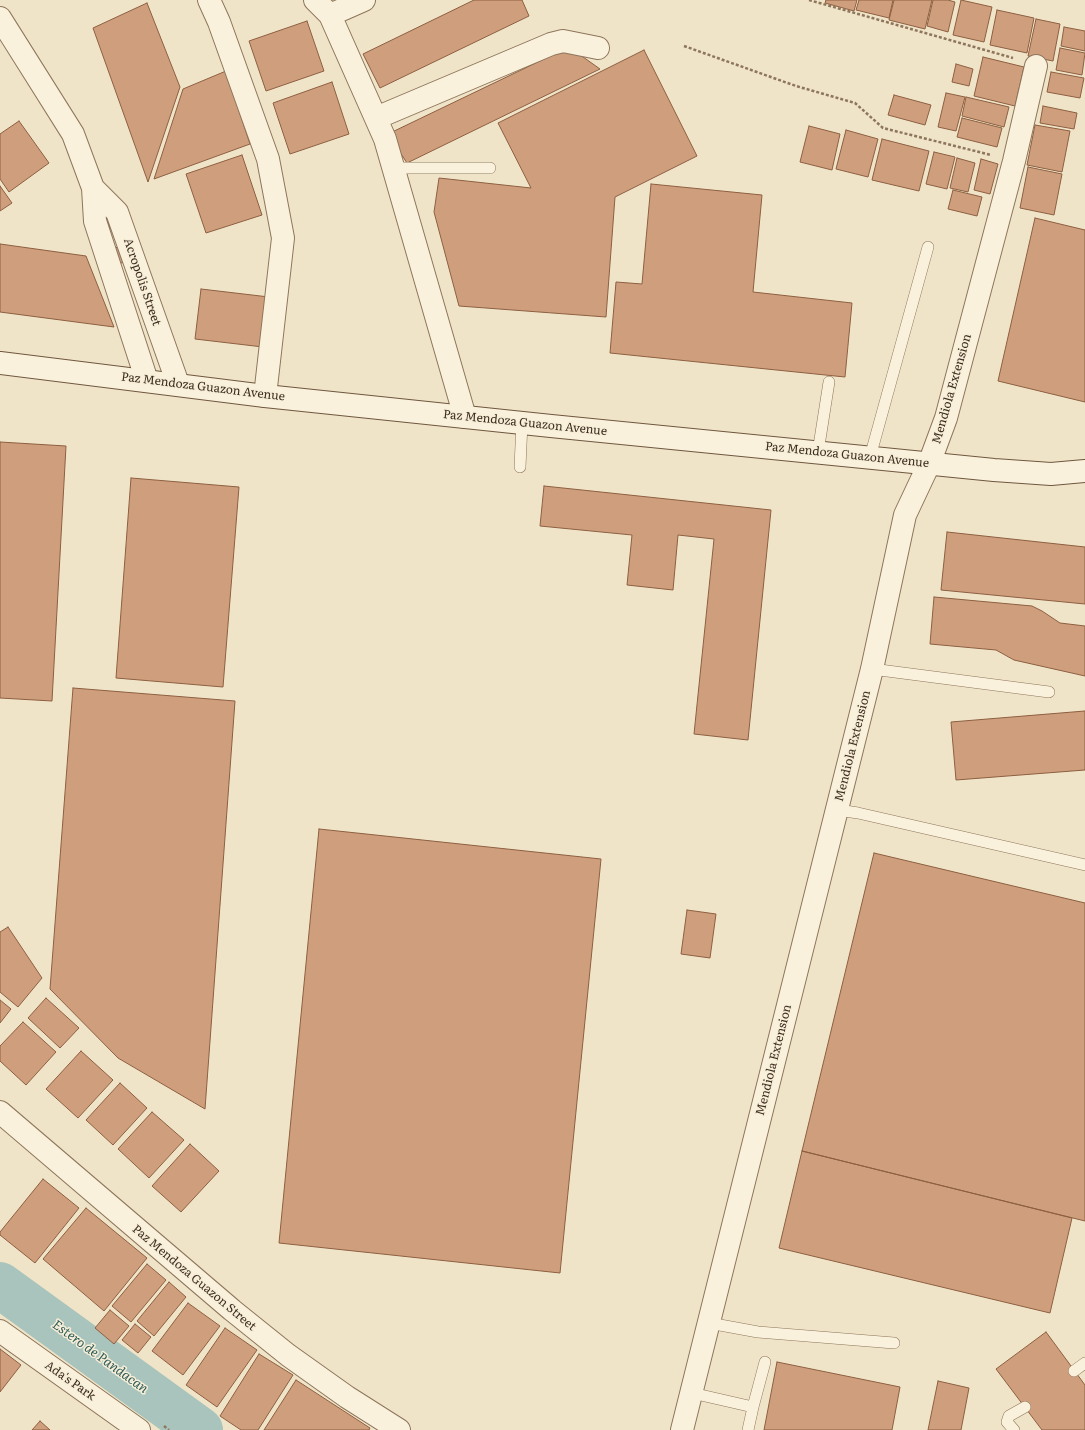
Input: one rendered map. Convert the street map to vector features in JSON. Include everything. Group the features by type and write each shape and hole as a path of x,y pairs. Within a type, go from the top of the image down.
{"street":[{"path":"209,0 219,22 268,159 283,238 265,396"},
{"path":"315,0 330,15 385,139 465,418"},
{"path":"330,15 364,0"},
{"name":"Acropolis Street","path":"0,18 73,134 93,188 95,221 146,381"},
{"path":"376,118 551,44 563,41 598,48"},
{"name":"Mendiola Extension","path":"682,1430 838,810 872,669 905,515 929,464 946,418 1014,161 1036,66"},
{"name":"Acropolis Street","path":"93,188 117,212 178,384"},
{"name":"Paz Mendoza Guazon Avenue","path":"0,363 265,396 465,418 929,464 1051,474 1085,471"},
{"name":"Paz Mendoza Guazon Avenue","path":"1051,474 1085,486"},
{"name":"Paz Mendoza Guazon Street","path":"0,1112 232,1310 277,1346 347,1397 399,1430"},
{"name":"Ada's Park","path":"0,1331 139,1430"}],"lane":[{"path":"393,168 490,168"},
{"path":"870,457 928,247"},
{"path":"818,452 829,382"},
{"path":"520,467 522,423"},
{"path":"872,669 1049,692"},
{"path":"838,810 858,813 1085,865"},
{"path":"709,1323 758,1332 894,1343"},
{"path":"748,1430 765,1362"},
{"path":"1074,1371 1085,1363"},
{"path":"692,1393 753,1407"},
{"path":"1014,1430 1007,1422 1009,1416 1024,1407"}],"path":[{"path":"810,0 1015,58 1036,66"},
{"path":"684,46 796,86 855,103 883,128 1014,161"}],"building":[{"path":"474,0 522,0 529,16 380,88 363,54"},
{"path":"826,0 857,0 854,11 825,3"},
{"path":"859,0 893,0 889,18 856,10"},
{"path":"894,0 932,0 925,29 889,20"},
{"path":"933,0 948,0 955,2 948,32 927,26"},
{"path":"961,0 992,7 984,42 953,35"},
{"path":"147,3 180,87 148,182 93,28"},
{"path":"997,10 1034,18 1027,53 990,45"},
{"path":"1036,19 1060,24 1053,61 1028,56"},
{"path":"307,21 324,71 266,91 249,41"},
{"path":"1064,27 1085,31 1085,51 1061,46"},
{"path":"569,47 600,69 407,163 388,134"},
{"path":"1060,48 1085,53 1082,75 1056,70"},
{"path":"644,50 697,156 615,197 606,317 459,306 434,212 439,178 531,188 498,123"},
{"path":"983,57 1024,67 1015,106 974,96"},
{"path":"956,64 973,69 969,86 952,82"},
{"path":"226,71 250,144 154,179 183,89"},
{"path":"1051,72 1084,78 1080,98 1047,92"},
{"path":"332,82 349,134 290,154 273,103"},
{"path":"946,93 965,97 956,131 938,127"},
{"path":"894,95 931,105 925,125 888,115"},
{"path":"966,97 1009,107 1004,127 962,116"},
{"path":"1043,106 1077,113 1074,129 1040,123"},
{"path":"962,118 1002,128 997,147 957,137"},
{"path":"19,121 49,163 9,192 0,179 0,134"},
{"path":"1035,125 1070,131 1062,172 1027,165"},
{"path":"809,126 840,134 832,170 800,162"},
{"path":"846,130 878,139 868,177 836,169"},
{"path":"882,139 929,151 919,191 872,180"},
{"path":"934,152 955,157 947,189 926,184"},
{"path":"242,155 262,215 206,233 186,174"},
{"path":"957,158 975,163 968,192 950,188"},
{"path":"981,159 998,164 990,194 974,190"},
{"path":"1028,167 1062,174 1054,215 1020,208"},
{"path":"651,184 762,195 753,292 852,303 845,377 610,353 616,282 642,284"},
{"path":"0,186 12,203 0,211"},
{"path":"953,190 982,197 977,216 948,209"},
{"path":"1035,218 1085,230 1085,402 998,381"},
{"path":"0,244 86,256 114,327 0,312"},
{"path":"124,245 129,261 117,264 112,249"},
{"path":"201,289 269,297 263,347 195,339"},
{"path":"0,442 66,446 52,701 0,698"},
{"path":"131,478 239,487 223,687 116,678"},
{"path":"544,486 771,510 748,740 694,734 714,539 678,535 673,590 627,585 632,535 540,526"},
{"path":"947,532 1085,547 1085,604 941,590"},
{"path":"934,597 1032,606 1060,623 1085,626 1085,676 1014,660 996,650 930,644"},
{"path":"73,688 235,701 205,1109 118,1058 50,989"},
{"path":"1085,711 1085,770 956,780 951,722"},
{"path":"319,829 601,859 560,1273 279,1243"},
{"path":"874,853 1085,903 1085,1221 802,1151"},
{"path":"687,910 716,914 710,958 681,954"},
{"path":"8,927 42,978 18,1007 0,992 0,932"},
{"path":"46,998 79,1028 60,1048 28,1018"},
{"path":"0,1000 11,1009 0,1023"},
{"path":"23,1022 56,1052 26,1085 0,1061 0,1046"},
{"path":"81,1051 113,1080 78,1118 46,1089"},
{"path":"120,1083 147,1108 113,1145 86,1120"},
{"path":"152,1112 184,1140 149,1178 118,1149"},
{"path":"190,1144 219,1171 181,1212 152,1186"},
{"path":"802,1151 1072,1218 1050,1313 779,1248"},
{"path":"43,1179 79,1208 35,1263 0,1235 0,1232"},
{"path":"86,1208 147,1258 104,1311 43,1259"},
{"path":"147,1264 166,1280 131,1322 112,1306"},
{"path":"169,1282 186,1297 154,1336 137,1321"},
{"path":"188,1303 220,1326 183,1375 152,1351"},
{"path":"110,1310 129,1326 114,1344 95,1328"},
{"path":"135,1324 151,1337 138,1353 122,1340"},
{"path":"225,1328 257,1350 217,1407 186,1385"},
{"path":"1046,1332 1085,1385 1085,1430 1042,1430 996,1369"},
{"path":"0,1349 21,1365 0,1392"},
{"path":"259,1354 293,1375 258,1430 241,1430 220,1416"},
{"path":"777,1362 900,1387 892,1430 764,1430"},
{"path":"296,1380 370,1428 369,1430 264,1430"},
{"path":"938,1381 969,1388 961,1430 928,1430"},
{"path":"40,1421 50,1430 32,1430"}],"waterway":[{"name":"Estero de Pandacan","path":"0,1285 200,1430"}]}
